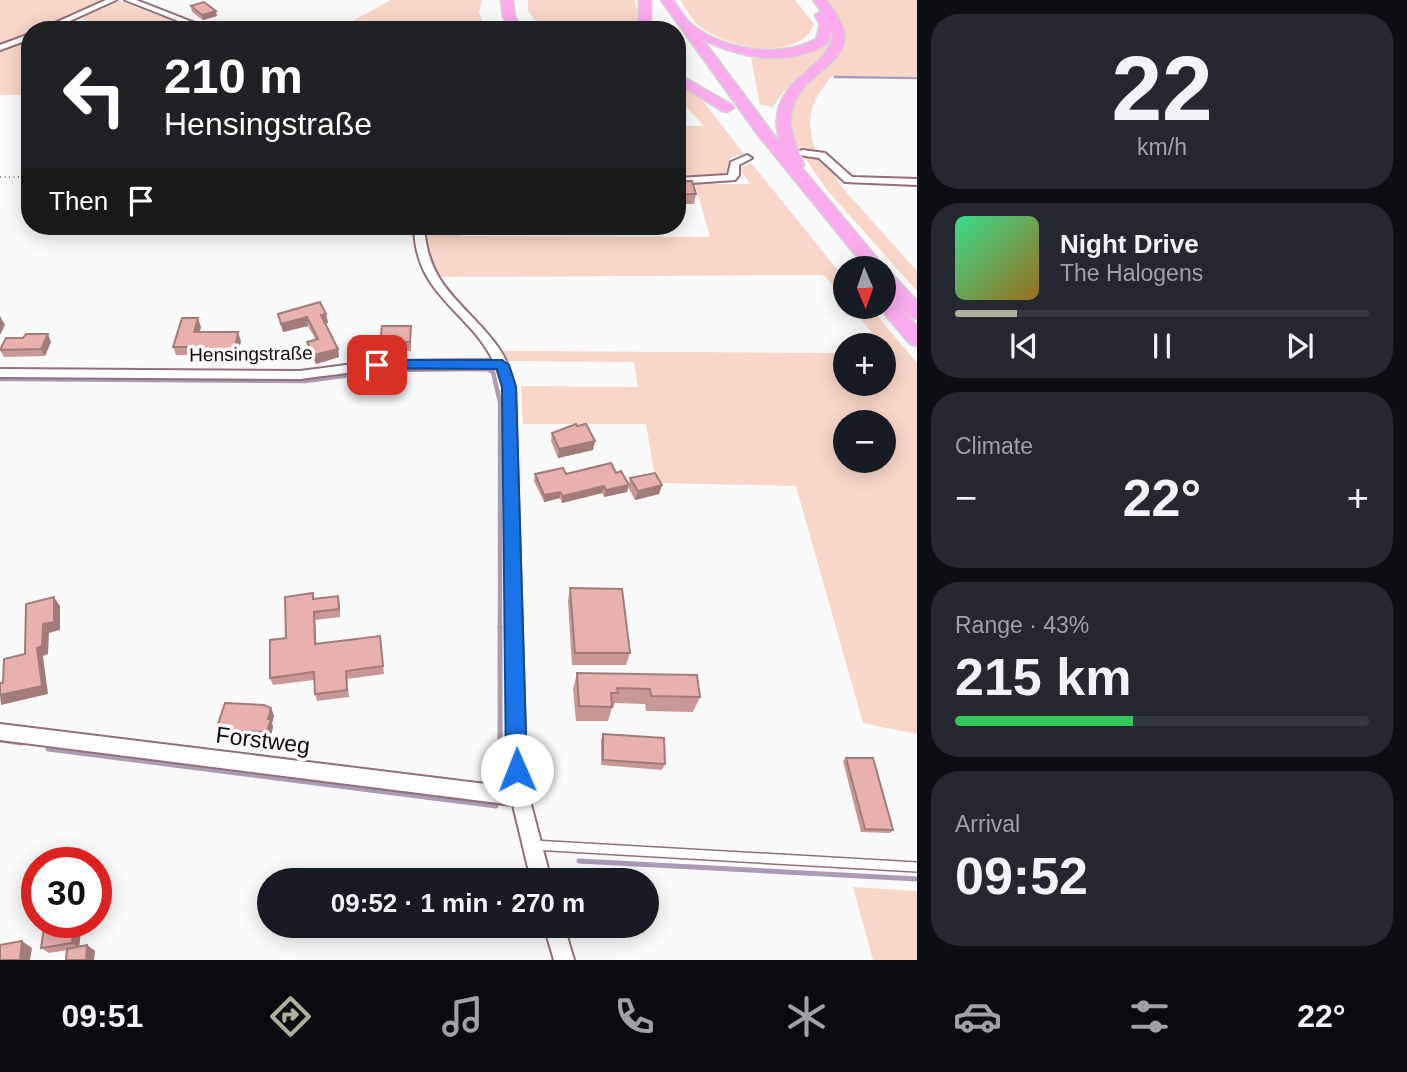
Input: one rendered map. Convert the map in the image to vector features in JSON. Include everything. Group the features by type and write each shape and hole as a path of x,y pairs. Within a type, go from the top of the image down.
{"highway":[{"path":"497,0 499,21"},
{"path":"507,0 512,21"},
{"path":"644,21 645,0"},
{"path":"653,0 670,21"},
{"path":"667,0 674,21"},
{"path":"686,32 732,49 762,54 794,53 815,46 827,35 827,25 809,0"},
{"path":"802,181 783,119 790,93 839,43 838,25 819,0"},
{"path":"686,41 866,256"},
{"path":"686,44 727,108 845,256"},
{"path":"686,82 727,108"},
{"path":"896,289 917,313"},
{"path":"896,315 917,339"}],"street":[{"path":"64,21 112,0"},
{"path":"129,0 185,21"},
{"path":"0,48 21,40"},
{"path":"802,153 822,155 849,180 917,182"},
{"path":"686,180 731,178 734,175 734,164 747,158"},
{"path":"418,235 425,268 443,293 487,340 502,365 509,387 517,770 520,797 538,868"},
{"name":"Hensingstraße","path":"0,373 300,375 377,365 502,365"},
{"name":"Forstweg","path":"0,732 520,797"},
{"path":"558,938 564,960"}],"lane":[{"path":"532,845 693,852 917,867"}],"path":[{"path":"0,177 21,177"}],"shaded area":[{"path":"0,0 107,0 58,21 21,21 21,37 0,45"},
{"path":"117,0 173,21 86,21 78,16"},
{"path":"391,0 482,0 479,12 482,21 352,21"},
{"path":"528,0 634,0 637,17 636,21 536,21 528,11"},
{"path":"681,0 795,0 814,24 806,37 793,45 759,48 740,45 708,32 696,23"},
{"path":"825,0 917,0 917,76 832,76 818,95 810,119 815,150 800,151 792,125 794,105 803,89 839,53 845,41 842,23"},
{"path":"830,39 835,40 821,59 783,92 773,107 760,105 751,58 805,55 823,46"},
{"path":"21,41 21,95 0,95 0,50"},
{"path":"686,88 700,97 744,154 730,158 725,175 686,175 686,126 704,126 686,107"},
{"path":"803,155 827,161 840,185 917,271 917,291 896,267 896,256 886,256 827,190"},
{"path":"751,163 833,264 833,286 824,275 439,277 427,246 426,235 710,237 695,184 750,184 740,168"},
{"path":"861,319 880,319 892,333 872,333"},
{"path":"896,338 917,363 917,734 863,723 796,486 656,483 646,424 523,424 521,386 638,387 634,362 508,361 502,351 833,353 833,396 896,396"},
{"path":"853,887 917,891 917,960 873,960"}],"building":[{"path":"204,2 216,11 202,15 191,6"},
{"path":"686,181 692,181 696,194 686,194"},
{"path":"320,302 326,314 321,315 338,349 314,355 307,342 318,339 307,317 281,324 278,314"},
{"path":"182,318 198,318 194,332 238,332 235,348 208,351 207,355 192,355 194,347 173,347"},
{"path":"382,326 411,326 410,342 380,342"},
{"path":"26,334 48,334 41,349 0,350 6,338 23,338"},
{"path":"576,424 586,424 595,441 559,449 552,433"},
{"path":"611,463 616,473 621,471 629,485 606,490 604,486 563,496 560,492 544,495 535,474 563,468 566,474"},
{"path":"655,473 662,485 638,491 630,478"},
{"path":"570,588 622,589 630,653 575,653"},
{"path":"313,593 313,599 338,596 339,609 314,612 315,644 380,636 383,666 346,671 347,690 315,694 314,672 270,678 270,640 286,638 285,597"},
{"path":"54,597 54,622 43,624 42,646 37,648 42,686 0,695 4,659 25,654 26,604"},
{"path":"577,673 697,675 700,697 651,696 650,689 617,688 618,693 611,693 612,707 579,706"},
{"path":"225,703 264,705 271,708 267,732 216,730"},
{"path":"603,734 664,738 665,764 603,760"},
{"path":"846,758 873,758 893,830 865,829"},
{"path":"43,938 72,938 72,943 41,948"},
{"path":"22,941 20,960 0,960 0,945"},
{"path":"87,945 86,960 66,960 67,949"}],"waterway":[{"path":"835,77 917,78"},
{"path":"0,379 306,381 386,370 487,369 493,372 500,402 500,766 499,775 492,783"},
{"path":"0,740 22,743"},
{"path":"48,749 496,806"},
{"path":"579,861 917,879"}],"route":[{"path":"377,365 502,365 509,387 517,770"}]}
